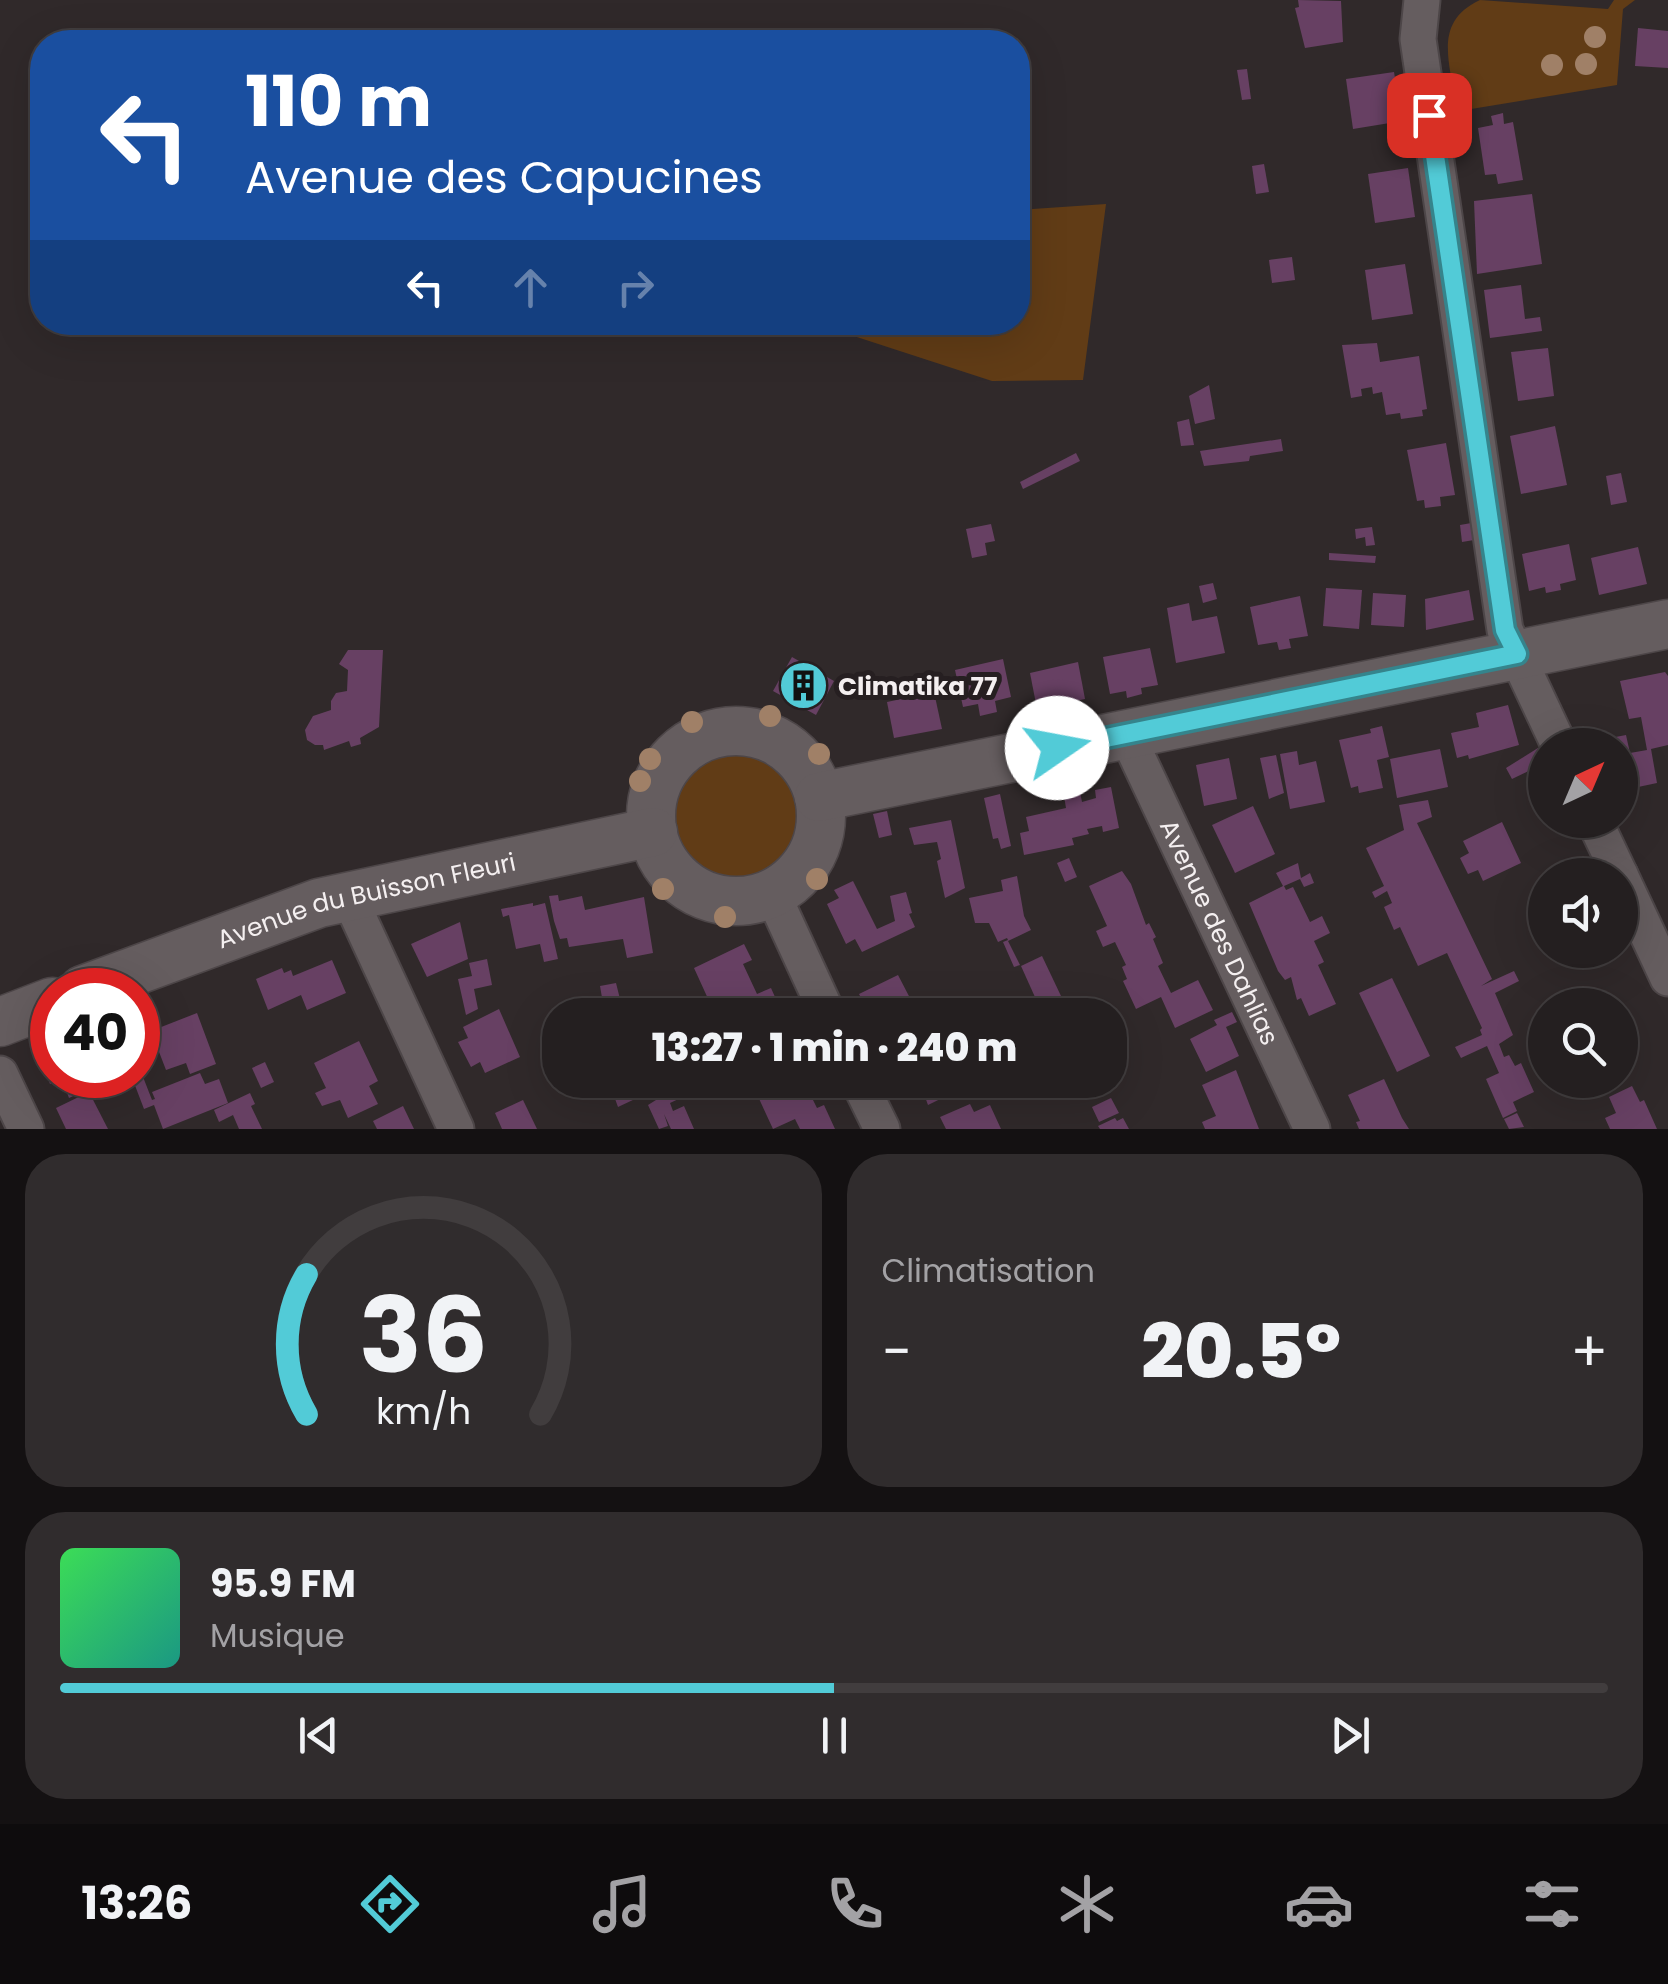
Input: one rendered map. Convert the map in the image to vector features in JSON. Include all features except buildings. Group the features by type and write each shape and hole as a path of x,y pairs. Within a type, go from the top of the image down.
{"street":[{"path":"1422,0 1418,39 1505,630 1551,728"},
{"path":"819,798 1668,624"},
{"path":"754,733 777,742 803,766 819,798 821,826 812,854 796,878 772,893 747,901 722,900 697,892 676,876 661,856 652,832 651,808 657,785 669,764 686,747 719,734 754,733"},
{"name":"Avenue des Dahlias","path":"1126,734 1312,1129"},
{"name":"Avenue du Buisson Fleuri","path":"143,968 319,903 652,832"},
{"path":"772,893 820,998"},
{"path":"349,897 456,1129"},
{"path":"1638,914 1668,978"},
{"path":"0,1022 30,1010"},
{"path":"0,1074 26,1129"},
{"path":"867,1098 882,1129"}],"shaded area":[{"path":"1480,0 1608,9 1614,0 1635,0 1623,9 1617,85 1459,111 1443,132 1440,113 1455,102 1448,58 1450,31 1465,9"},
{"path":"1106,204 1083,380 992,381 851,335 1030,335 1030,209"},
{"path":"729,745 775,758 791,774 804,796 795,799 796,805 806,803 805,829 795,853 784,866 752,885 721,884 695,870 677,846 668,817 672,787 691,762"}],"place":[{"name":"Climatika 77","path":"803,686"}],"route":[{"path":"1057,748 1517,654 1505,630 1429,115"}]}
